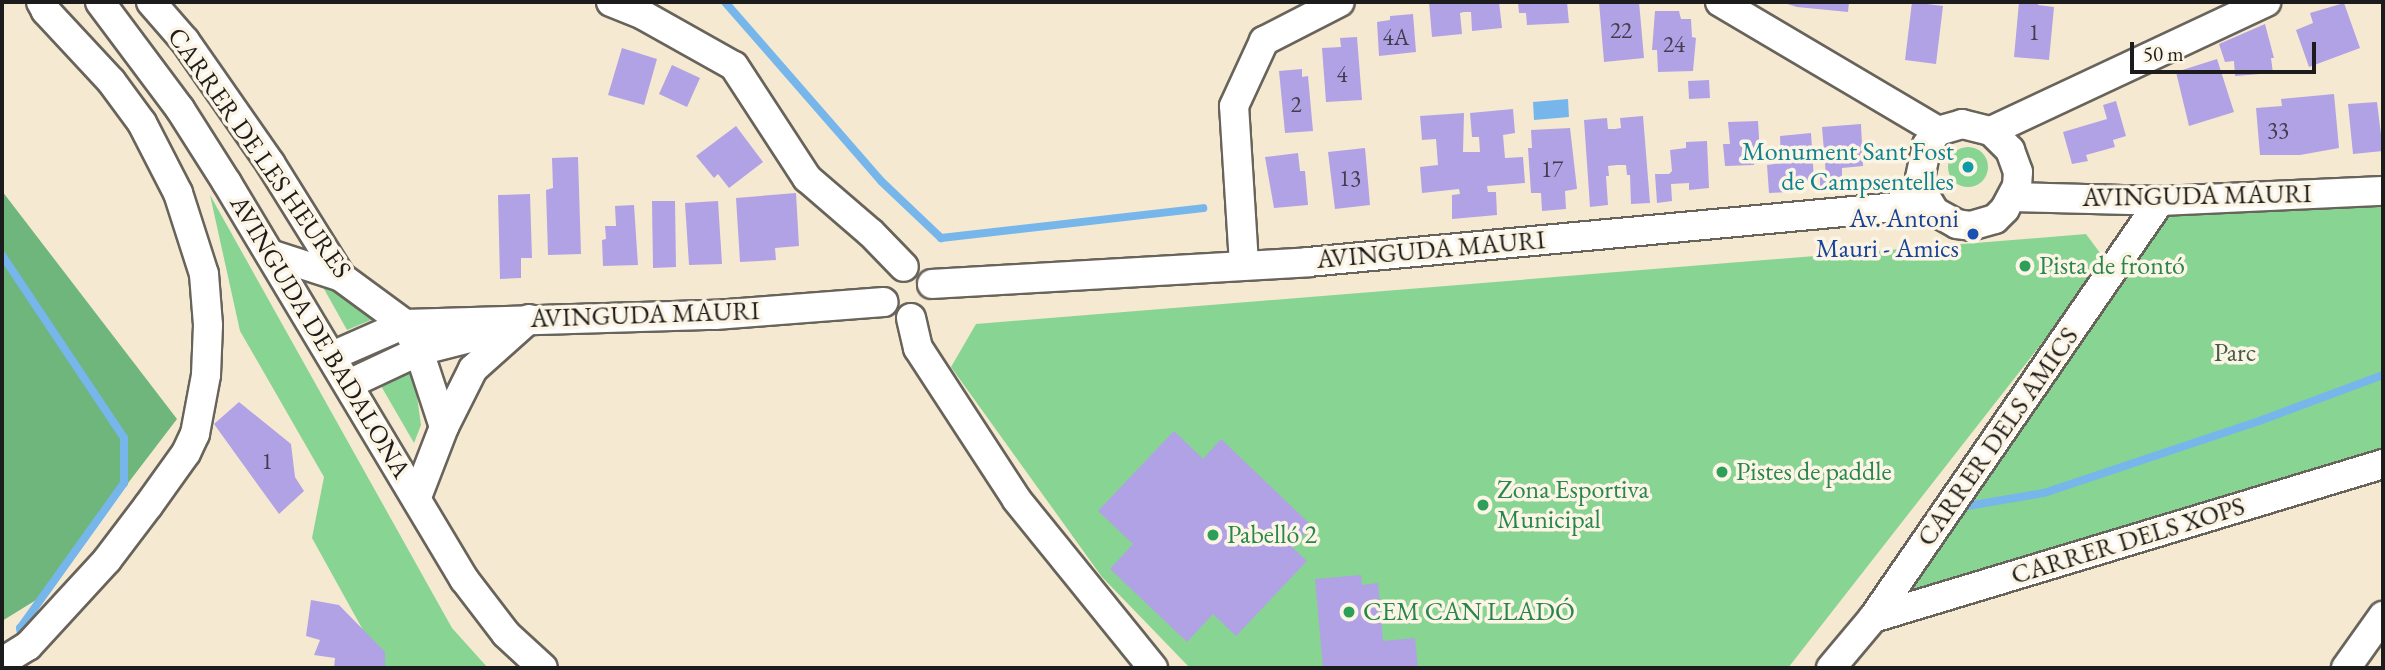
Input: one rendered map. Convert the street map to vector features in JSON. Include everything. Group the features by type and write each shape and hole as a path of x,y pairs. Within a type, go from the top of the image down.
{"street":[{"path":"12,656 107,560 186,453 201,414 208,325 204,274 189,220 166,166 142,124 111,81 41,2"},
{"name":"AVINGUDA DE BADALONA","path":"100,2 180,109 349,384 464,579 506,634 543,668"},
{"name":"CARRER DE LES HEURES","path":"151,2 185,41 270,163 341,277 405,324"},
{"path":"611,2 643,15 734,66 807,178 871,233 904,267 921,271 932,284 929,306 911,318 894,315 884,302 885,280 904,267"},
{"path":"1244,264 1234,106 1264,41 1340,2"},
{"path":"1720,2 1938,131"},
{"path":"1991,131 2266,2"},
{"path":"1962,124 1991,131 2010,150 2015,160 2018,172 2012,197 1995,219 1971,226 1944,219 1929,204 1920,178 1927,145 1938,131 1962,124"},
{"name":"AVINGUDA MAURI","path":"2012,197 2160,201 2383,191"},
{"name":"CARRER DELS AMICS","path":"1830,668 1873,618 2160,201"},
{"name":"AVINGUDA MAURI","path":"932,284 1308,262 1929,204"},
{"path":"270,254 341,277"},
{"name":"AVINGUDA MAURI","path":"405,324 715,315 884,302"},
{"path":"911,318 918,348 1017,500 1153,668"},
{"path":"349,384 419,351 478,338 529,319"},
{"path":"416,497 444,427 473,369 529,319"},
{"path":"332,356 405,324 419,351 444,427"},
{"name":"CARRER DELS XOPS","path":"1873,618 2383,464"},
{"path":"2346,668 2383,616"}],"green space":[{"path":"1968,147 1982,153 1988,167 1982,181 1968,187 1954,181 1948,167 1954,153"},
{"path":"2,191 177,419 41,597 2,621"},
{"name":"Parc","path":"2383,191 2383,464 1873,618 2160,201"},
{"path":"210,195 452,628 488,668 384,668 312,538 324,477 240,331"},
{"name":"Zona Esportiva Municipal","path":"2086,234 2106,261 1788,668 1190,668 1102,577 951,367 976,324"},
{"path":"319,280 327,280 375,315 371,320 347,330"},
{"path":"408,360 414,375 421,425 414,443 377,379"}],"water":[{"path":"1568,99 1569,117 1534,120 1533,102"}],"building":[{"path":"1429,2 1499,2 1502,28 1472,31 1471,12 1464,12 1460,13 1462,34 1432,37"},
{"path":"1518,2 1567,2 1569,23 1527,25 1526,13 1519,13"},
{"path":"1599,2 1639,2 1644,58 1604,62"},
{"path":"1781,2 1849,2 1848,12 1797,7"},
{"path":"1912,2 1943,6 1936,64 1905,60"},
{"path":"2019,2 2038,2 2038,5 2054,7 2049,60 2014,57"},
{"path":"2344,3 2360,48 2309,67 2296,30 2313,23 2310,13"},
{"path":"1655,11 1679,11 1681,19 1691,19 1692,37 1696,38 1693,71 1658,72 1657,50 1652,50"},
{"path":"1413,14 1416,52 1379,56 1377,22 1390,20 1390,16"},
{"path":"2265,24 2274,58 2271,58 2273,73 2235,76 2234,61 2225,62 2219,44"},
{"path":"1357,37 1362,100 1326,102 1322,48 1341,47 1340,38"},
{"path":"622,48 657,59 644,105 608,95"},
{"path":"2217,59 2234,112 2189,126 2176,72"},
{"path":"672,65 700,78 687,107 659,94"},
{"path":"1302,69 1302,77 1308,76 1313,131 1285,133 1279,71"},
{"path":"1709,80 1710,98 1689,99 1688,81"},
{"path":"2334,94 2339,148 2300,155 2260,155 2256,108 2282,106 2281,99"},
{"path":"2116,101 2126,136 2113,140 2115,147 2086,155 2088,161 2072,164 2063,132 2107,119 2103,105"},
{"path":"2377,102 2383,151 2353,154 2348,104"},
{"path":"1513,109 1515,133 1503,135 1505,158 1523,157 1525,183 1487,186 1488,192 1496,192 1497,215 1452,219 1452,195 1460,194 1459,189 1422,193 1420,167 1438,165 1436,139 1422,140 1420,116 1464,113 1463,152 1480,152 1479,137 1472,137 1470,113"},
{"path":"1643,116 1650,203 1631,204 1630,175 1627,175 1626,165 1617,165 1608,166 1608,205 1590,207 1584,120 1607,118 1608,129 1615,129 1621,128 1620,118"},
{"path":"1758,121 1760,153 1753,154 1754,165 1725,166 1723,144 1730,144 1728,122"},
{"path":"1861,124 1863,166 1842,168 1842,188 1820,189 1820,177 1826,176 1822,127"},
{"path":"736,126 763,162 729,188 718,174 714,178 696,156"},
{"path":"1570,128 1577,189 1565,191 1566,209 1542,211 1541,193 1531,193 1528,148 1532,148 1531,130"},
{"path":"1811,133 1814,180 1789,183 1789,192 1769,193 1767,165 1781,163 1780,136"},
{"path":"1707,141 1709,188 1689,190 1689,183 1671,184 1672,201 1657,203 1655,174 1669,174 1672,171 1670,150 1686,148 1686,142"},
{"path":"1365,148 1370,205 1335,209 1328,152"},
{"path":"1298,153 1300,171 1305,171 1308,205 1274,208 1265,157"},
{"path":"578,157 581,254 548,255 546,190 553,188 552,158"},
{"path":"796,193 799,246 775,248 776,260 740,262 736,198"},
{"path":"530,194 532,258 521,258 521,278 500,279 498,195"},
{"path":"652,201 675,201 676,267 653,268"},
{"path":"718,201 722,264 689,265 685,203"},
{"path":"634,205 638,265 603,266 602,240 606,239 605,226 616,226 615,206"},
{"path":"239,402 291,444 295,477 304,491 279,514 214,424"},
{"name":"Pabelló 2","path":"1174,431 1203,459 1221,439 1312,526 1292,547 1307,561 1236,636 1213,614 1187,642 1110,569 1133,544 1098,511"},
{"name":"CEM CAN LLADÓ","path":"1361,575 1362,585 1378,583 1383,641 1415,638 1418,668 1323,668 1315,579"},
{"path":"311,600 339,605 385,652 385,668 334,668 335,658 314,655 320,640 306,636"}],"waterway":[{"path":"725,2 881,181 941,238 1203,208"},
{"path":"2,255 124,438 124,483 20,628 22,641"},
{"path":"1956,508 2044,493 2262,420 2383,375"}],"place":[{"name":"Monument Sant Fost de Campsentelles","path":"1968,167"},
{"name":"Av. Antoni Mauri - Amics","path":"1973,234"},
{"name":"Pista de frontó","path":"2025,266"},
{"name":"Pistes de paddle","path":"1722,472"},
{"name":"Zona Esportiva Municipal","path":"1483,505"},
{"name":"Pabelló 2","path":"1213,535"},
{"name":"CEM CAN LLADÓ","path":"1349,612"}]}
